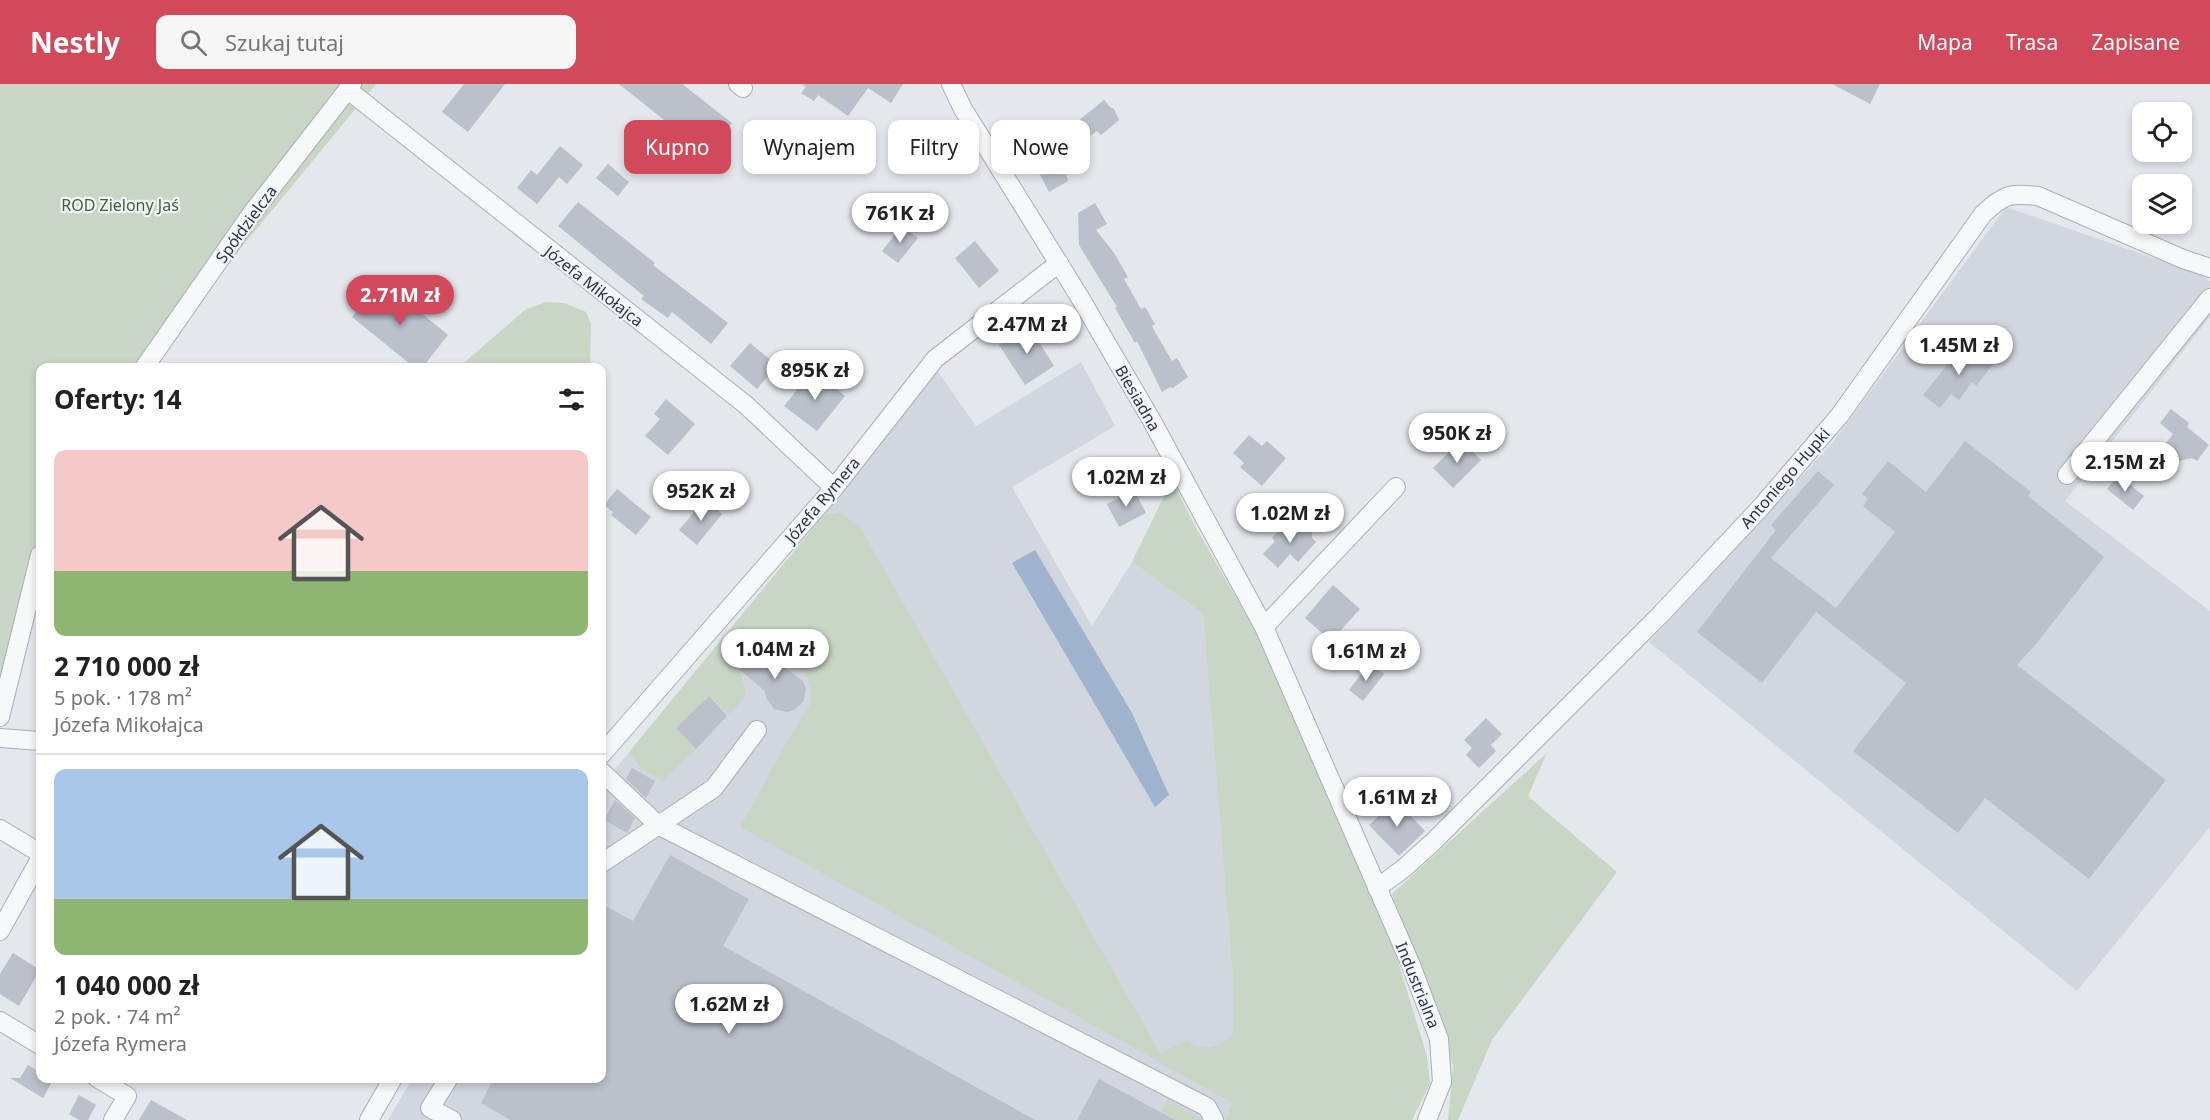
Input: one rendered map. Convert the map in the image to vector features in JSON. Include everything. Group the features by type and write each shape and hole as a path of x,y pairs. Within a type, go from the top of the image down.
{"street":[{"name":"Biesiadna","path":"951,84 963,109 1059,263 1152,421 1264,627 1377,888"},
{"name":"Spółdzielcza","path":"147,363 252,213 350,87"},
{"name":"Józefa Mikołajca","path":"350,87 746,405 834,488"},
{"name":"Antoniego Hupki","path":"1377,888 1432,843 1662,613 1761,507 1840,415 1983,214 2000,198 2015,194 2038,196 2183,259 2210,268"},
{"name":"Józefa Rymera","path":"606,749 834,488 935,359 1059,263"},
{"path":"2067,475 2210,298"},
{"path":"1264,627 1396,487"},
{"path":"0,717 36,571"},
{"path":"606,859 714,788 757,730"},
{"path":"0,738 36,741"},
{"path":"606,776 658,825 1207,1107 1214,1120"},
{"path":"0,829 36,851"},
{"path":"0,931 36,866"},
{"name":"Industrialna","path":"1377,888 1411,965 1439,1039 1442,1082 1427,1120"},
{"path":"0,1021 36,1043"},
{"path":"105,1083 127,1096 113,1120"},
{"path":"369,1120 390,1083"},
{"path":"446,1083 430,1108 452,1120"}],"shaded area":[{"path":"2006,207 2197,273 2210,281 2210,317 2065,501 2210,611 2210,827 2077,991 1649,642 1833,442"},
{"path":"1081,362 1115,426 1012,487 1092,626 1132,562 1203,614 1234,993 1232,1103 1226,1120 388,1120 410,1083 606,1083 606,779 720,648 936,369 976,426"}],"green space":[{"name":"ROD Zielony Jaś","path":"0,84 376,84 146,363 36,363 36,565 0,684"},
{"path":"546,302 564,303 586,312 591,324 590,363 464,363 525,310"},
{"path":"1172,480 1195,526 1353,801 1354,818 1427,1056 1430,1084 1412,1120 1226,1120 1232,1103 740,827 811,703 810,684 804,671 785,662 767,637 740,670 746,696 730,714 709,696 676,728 696,749 662,781 641,768 629,752 823,516 840,512 861,529 1160,1053 1187,1041 1199,1047 1217,1045 1233,1034 1234,993 1203,614 1132,562"},
{"path":"1547,753 1528,796 1617,872 1492,1040 1458,1120 1448,1120 1453,1066 1392,894"},
{"path":"1168,1099 1202,1120 1157,1120"}],"water":[{"path":"1035,550 1132,713 1169,795 1155,807 1012,563"}],"building":[{"path":"464,84 505,84 468,132 442,112"},
{"path":"619,84 682,84 728,120 664,120"},
{"path":"802,84 903,84 891,103 868,88 848,116 818,95 814,101 801,93 806,87"},
{"path":"1832,84 1880,84 1870,104"},
{"path":"1104,100 1114,109 1119,120 1101,135 1097,131 1090,136 1090,120 1079,120"},
{"path":"560,146 583,165 567,184 559,177 537,204 517,188 531,170 537,175"},
{"path":"608,164 629,182 618,196 596,178"},
{"path":"1040,174 1066,174 1068,181 1049,192"},
{"path":"578,202 655,263 653,265 728,323 711,344 672,312 668,318 641,299 644,296 558,226"},
{"path":"1095,203 1107,224 1096,230 1114,253 1128,277 1124,279 1141,309 1145,307 1155,324 1152,326 1172,361 1177,358 1188,377 1173,388 1170,387 1162,392 1137,341 1135,343 1115,308 1117,307 1079,245 1078,213"},
{"path":"902,226 918,238 898,263 882,251"},
{"path":"975,241 999,271 979,288 955,258"},
{"path":"382,281 448,335 426,363 409,363 352,317"},
{"path":"1029,326 1054,366 1025,385 999,345"},
{"path":"750,343 777,365 757,389 730,366"},
{"path":"1972,344 1995,362 1976,386 1972,382 1959,400 1951,394 1940,408 1923,395 1952,359 1957,363"},
{"path":"813,370 845,396 817,431 784,406"},
{"path":"666,399 695,424 668,455 645,436 660,419 654,414"},
{"path":"2171,409 2189,423 2187,427 2209,445 2197,461 2192,458 2178,461 2175,465 2159,452 2173,434 2160,423"},
{"path":"1249,435 1262,446 1267,441 1286,458 1262,486 1240,467 1244,463 1233,453"},
{"path":"1461,440 1481,460 1453,488 1433,468"},
{"path":"1965,441 2031,492 2028,496 2104,557 2017,665 2166,780 2089,879 1985,798 1958,833 1853,751 1906,683 1816,612 1762,683 1697,632 1776,530 1771,525 1818,471 1834,485 1771,558 1836,608 1895,532 1863,506 1868,499 1862,494 1888,461 1926,492"},
{"path":"2118,475 2144,496 2133,510 2107,489"},
{"path":"617,489 651,517 636,535 611,515 613,512 606,507 606,503"},
{"path":"1134,490 1146,513 1119,527 1107,504"},
{"path":"705,499 722,514 697,545 679,530"},
{"path":"1290,518 1305,531 1312,531 1312,538 1316,542 1298,562 1290,554 1278,568 1263,554 1275,541 1272,538"},
{"path":"1333,585 1360,609 1331,641 1305,618"},
{"path":"763,643 785,662 783,666 803,681 806,688 804,701 794,710 787,712 774,709 766,698 765,691 740,670"},
{"path":"1370,663 1384,674 1363,701 1349,690"},
{"path":"709,696 727,716 696,749 676,728"},
{"path":"1486,718 1502,734 1491,745 1496,751 1479,768 1466,755 1472,748 1464,740"},
{"path":"632,768 655,781 646,798 626,779"},
{"path":"615,800 635,818 627,833 606,821 606,816"},
{"path":"1396,800 1425,831 1399,856 1369,825"},
{"path":"670,855 749,899 723,946 1035,1120 510,1120 481,1103 491,1083 606,1083 606,906 633,921"},
{"path":"13,953 36,967 36,977 19,1006 0,994 0,974"},
{"path":"28,1065 36,1070 36,1083 51,1083 43,1098 10,1078 20,1078"},
{"path":"1099,1079 1175,1120 1077,1120"},
{"path":"79,1095 96,1105 88,1120 79,1120 69,1114"},
{"path":"151,1100 187,1120 139,1120"}]}
